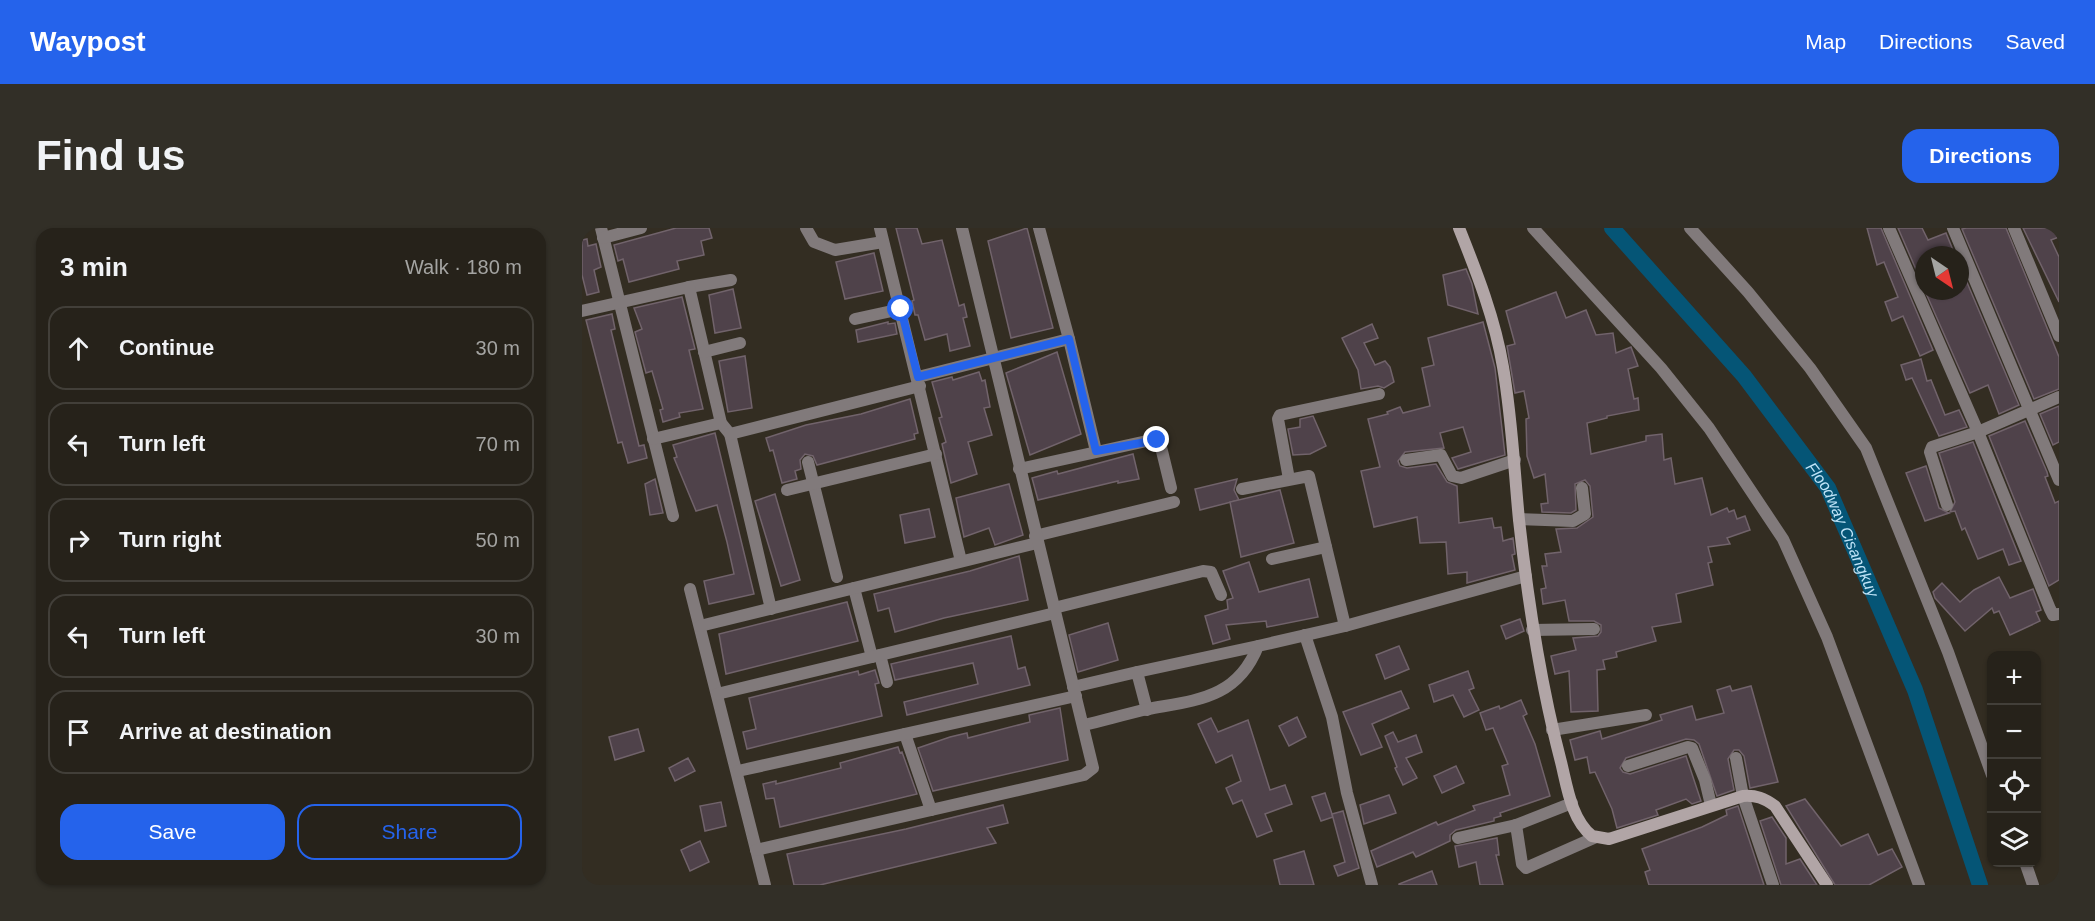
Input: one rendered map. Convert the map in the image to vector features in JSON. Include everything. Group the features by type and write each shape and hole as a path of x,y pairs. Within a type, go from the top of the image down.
{"street":[{"path":"641,228 602,233 673,516"},
{"path":"806,228 814,242 835,250 883,242"},
{"path":"880,228 962,561"},
{"path":"756,850 1084,775 1093,768 1094,763 1036,540 995,358 962,228"},
{"path":"1039,228 1096,451"},
{"path":"1459,228 1492,320 1503,363 1512,423 1519,519 1540,680 1572,803 1587,832 1596,837 1609,839 1743,796 1765,799 1775,807 1827,885"},
{"path":"1533,228 1661,368 1709,428 1783,539 1827,637 1919,885"},
{"path":"1690,228 1748,292 1810,368 1866,448 1948,652 1987,761"},
{"path":"1889,228 1978,432 2052,613 2059,614"},
{"path":"1953,228 2059,480"},
{"path":"2014,228 2059,336"},
{"path":"582,311 688,287 731,280"},
{"path":"688,287 721,423 729,434 771,609"},
{"path":"855,319 901,309"},
{"path":"729,434 1069,339"},
{"path":"704,352 740,343"},
{"path":"1289,479 1278,419 1280,415 1378,394"},
{"path":"1947,505 1930,450 2059,397"},
{"path":"653,439 721,423"},
{"path":"1019,470 1155,439 1160,443 1172,488"},
{"path":"787,490 936,454"},
{"path":"1406,460 1441,455 1450,474 1461,478 1515,460"},
{"path":"808,462 837,577"},
{"path":"1242,489 1309,476 1345,626"},
{"path":"1519,519 1573,521 1581,518 1585,514 1582,488"},
{"path":"700,626 962,561 1173,502"},
{"path":"1272,559 1326,547"},
{"path":"717,694 1054,611 1203,571 1211,572 1221,595"},
{"path":"738,771 905,734 1075,691 1137,672 1345,626 1526,576"},
{"path":"854,588 887,682"},
{"path":"690,589 738,771 765,885"},
{"path":"1533,630 1594,628"},
{"path":"1305,635 1332,717 1347,793 1372,885"},
{"path":"1084,725 1202,700 1218,693 1243,673 1252,662 1258,646"},
{"path":"1137,672 1147,710"},
{"path":"1552,730 1646,715"},
{"path":"905,734 931,810"},
{"path":"1628,766 1688,747 1692,748 1705,780 1711,806"},
{"path":"1736,758 1743,796 1773,885"},
{"path":"1458,838 1516,825 1572,803"},
{"path":"1516,825 1522,864 1526,868 1596,837"},
{"path":"2027,867 2033,885"}],"building":[{"path":"676,228 709,228 712,238 701,241 704,255 677,261 679,269 629,282 623,259 618,261 614,245"},
{"path":"896,228 917,228 922,244 942,240 959,306 964,304 967,317 963,318 970,346 950,351 947,334 925,340 918,315 915,315 912,301 914,300"},
{"path":"1027,228 1053,328 1011,338 988,241"},
{"path":"1867,228 1881,228 1933,350 1920,356 1903,316 1892,321 1885,302 1898,297 1884,262 1877,265"},
{"path":"1898,228 1922,228 1928,240 1946,233 1951,246 1915,246 1915,267"},
{"path":"2006,228 2059,357 2059,389 2034,399 1962,229"},
{"path":"2023,228 2059,228 2059,237 2051,240 2059,257 2059,302"},
{"path":"587,239 588,246 596,244 601,267 594,270 599,292 587,295 582,275 582,240"},
{"path":"874,253 883,291 845,299 836,262"},
{"path":"1466,269 1472,284 1478,314 1448,305 1443,275"},
{"path":"1969,287 2019,405 1999,414 1988,385 1970,393 1929,300 1969,300"},
{"path":"733,289 741,328 715,333 709,295"},
{"path":"1556,292 1566,318 1586,310 1596,335 1613,333 1616,353 1631,347 1638,366 1628,369 1634,399 1638,398 1639,410 1607,416 1607,418 1587,423 1591,454 1646,441 1646,436 1662,434 1664,460 1671,458 1675,484 1702,478 1711,515 1727,508 1729,512 1734,510 1737,519 1745,516 1750,530 1727,538 1730,544 1708,547 1712,562 1708,563 1713,585 1676,594 1681,622 1652,627 1656,641 1616,652 1617,657 1603,660 1605,669 1597,670 1598,711 1571,712 1569,671 1555,674 1551,656 1576,650 1573,638 1598,636 1601,632 1601,625 1594,621 1569,621 1565,600 1543,604 1541,589 1546,588 1542,566 1547,566 1545,554 1561,552 1556,529 1577,528 1593,517 1590,486 1585,480 1575,484 1576,510 1571,513 1542,512 1541,504 1548,503 1545,474 1534,478 1527,456 1526,419 1529,418 1524,391 1515,393 1507,346 1515,344 1506,311"},
{"path":"682,297 695,349 689,350 703,409 679,413 680,417 663,422 660,410 663,409 652,371 646,373 635,332 642,329 634,308"},
{"path":"612,314 615,329 611,330 639,446 644,445 647,458 628,463 622,442 618,443 586,320"},
{"path":"888,322 888,324 895,323 897,334 858,342 856,330"},
{"path":"1483,322 1495,368 1505,455 1458,469 1452,458 1471,452 1463,427 1440,433 1444,448 1405,452 1398,461 1400,466 1407,468 1436,464 1447,482 1457,486 1459,523 1492,518 1494,528 1501,527 1503,541 1513,538 1515,554 1512,555 1515,570 1467,583 1467,572 1448,574 1446,542 1420,543 1417,517 1374,527 1361,471 1380,467 1368,419 1388,414 1387,412 1400,407 1403,413 1430,406 1422,368 1434,365 1428,338"},
{"path":"1372,324 1378,338 1364,343 1375,365 1385,361 1390,367 1394,382 1384,388 1378,386 1361,389 1358,370 1342,338"},
{"path":"1057,352 1081,434 1030,455 1006,373"},
{"path":"745,356 752,408 728,412 719,361"},
{"path":"1921,359 1927,381 1931,380 1945,415 1959,410 1967,427 1939,436 1912,378 1906,380 1901,365"},
{"path":"979,372 982,381 985,380 990,407 984,408 992,435 968,442 977,474 951,483 942,444 946,442 939,418 942,417 932,382 952,377 953,380"},
{"path":"910,399 918,433 914,434 915,439 817,465 813,456 805,454 800,460 801,469 795,471 797,479 782,483 773,450 770,451 766,438 806,425 861,414"},
{"path":"2059,406 2059,442 2053,445 2040,414"},
{"path":"1313,416 1326,446 1310,454 1293,455 1288,429 1300,427 1300,419"},
{"path":"2025,421 2047,472 2048,476 2045,477 2055,503 2059,501 2059,580 2049,586 1989,436"},
{"path":"715,433 754,594 709,604 704,581 734,574 727,542 717,505 696,511 674,458 677,457 673,445"},
{"path":"1973,442 2021,561 2009,565 2003,549 1978,559 1965,528 1962,530 1955,511 1950,512 1955,502 1939,453"},
{"path":"1133,454 1139,479 1118,483 1118,481 1038,500 1032,478 1057,471 1058,474"},
{"path":"1926,466 1939,508 1949,513 1925,521 1906,473"},
{"path":"655,479 663,513 650,515 645,484"},
{"path":"1237,479 1234,490 1239,500 1200,510 1195,489"},
{"path":"1009,484 1023,535 995,545 989,528 964,537 956,498"},
{"path":"1280,490 1294,543 1241,557 1230,502"},
{"path":"775,494 800,580 781,586 755,501"},
{"path":"929,509 935,537 905,543 900,515"},
{"path":"1019,556 1028,600 944,618 895,632 889,608 878,611 874,594 970,571"},
{"path":"1249,562 1259,592 1309,579 1318,617 1267,627 1266,621 1226,625 1230,639 1213,644 1205,616 1228,609 1227,600 1233,598 1223,571"},
{"path":"1999,577 2010,598 2033,589 2041,610 2036,612 2040,621 2010,635 1999,611 1994,613 1992,608 1965,631 1935,598 1933,592 1942,583 1960,602 1974,590"},
{"path":"847,602 858,641 726,674 719,634"},
{"path":"1520,619 1524,631 1506,639 1501,626"},
{"path":"1108,623 1118,660 1078,672 1069,635"},
{"path":"1011,636 1018,669 1025,667 1030,685 907,715 904,702 978,684 973,663 895,680 891,664"},
{"path":"1399,646 1409,669 1385,679 1376,655"},
{"path":"875,670 879,683 875,684 882,716 747,749 743,732 756,729 749,698 858,671 859,675"},
{"path":"1468,671 1474,688 1469,690 1479,710 1464,717 1453,695 1434,702 1429,685"},
{"path":"1730,686 1732,691 1751,686 1778,782 1750,788 1744,756 1739,750 1734,750 1728,759 1734,790 1717,796 1699,744 1694,740 1686,739 1626,758 1620,768 1623,772 1630,774 1686,756 1701,801 1692,804 1686,799 1656,810 1658,815 1617,828 1612,809 1595,772 1590,773 1587,757 1575,760 1570,740 1600,731 1602,739 1662,720 1660,715 1692,706 1696,720 1724,713 1717,690"},
{"path":"1401,691 1409,708 1372,724 1382,747 1361,755 1343,712"},
{"path":"1521,700 1527,714 1523,716 1535,744 1550,796 1500,813 1501,816 1494,818 1494,821 1456,830 1450,835 1450,841 1416,857 1413,852 1377,867 1371,851 1436,822 1438,825 1475,810 1473,806 1510,795 1502,766 1508,764 1493,728 1486,730 1480,713 1499,706 1500,709"},
{"path":"1060,708 1068,760 933,791 918,748 967,733 968,738 1030,722 1029,715"},
{"path":"1297,717 1306,737 1289,746 1279,726"},
{"path":"1211,718 1218,732 1248,720 1270,790 1285,785 1292,804 1265,814 1272,831 1257,837 1242,800 1233,804 1226,788 1241,781 1232,755 1216,763 1198,724"},
{"path":"638,729 644,751 615,760 609,737"},
{"path":"1393,732 1398,742 1416,735 1422,752 1406,758 1417,778 1403,785 1385,736"},
{"path":"898,747 900,753 902,752 917,794 780,827 774,798 766,799 763,784 776,781 776,784 841,768 840,763"},
{"path":"688,758 695,771 675,781 669,768"},
{"path":"1456,766 1464,783 1442,793 1434,776"},
{"path":"1325,793 1333,817 1321,821 1312,797"},
{"path":"1389,795 1396,813 1364,824 1360,805"},
{"path":"1805,799 1841,846 1868,834 1878,855 1892,849 1902,867 1869,885 1835,885 1786,806"},
{"path":"721,802 726,826 705,831 700,806"},
{"path":"1003,805 1008,823 987,828 996,843 820,885 794,885 787,854 906,829"},
{"path":"1738,806 1764,885 1649,885 1645,872 1650,870 1642,849 1702,827 1727,815 1726,810"},
{"path":"1343,811 1359,868 1338,876 1334,866 1345,862 1332,814"},
{"path":"1772,817 1786,838 1786,864 1800,859 1817,885 1781,885 1760,821"},
{"path":"1497,838 1499,855 1496,855 1503,885 1480,885 1476,862 1459,867 1455,846"},
{"path":"700,841 709,862 690,871 681,850"},
{"path":"1304,851 1314,885 1280,885 1274,860"},
{"path":"1432,871 1437,885 1399,885 1399,884"}],"waterway":[{"name":"Floodway Cisangkuy","path":"1612,228 1744,376 1828,488 1915,690 1980,885"}],"route":[{"path":"901,309 918,377 1069,339 1096,451 1152,439 1157,440"}]}
